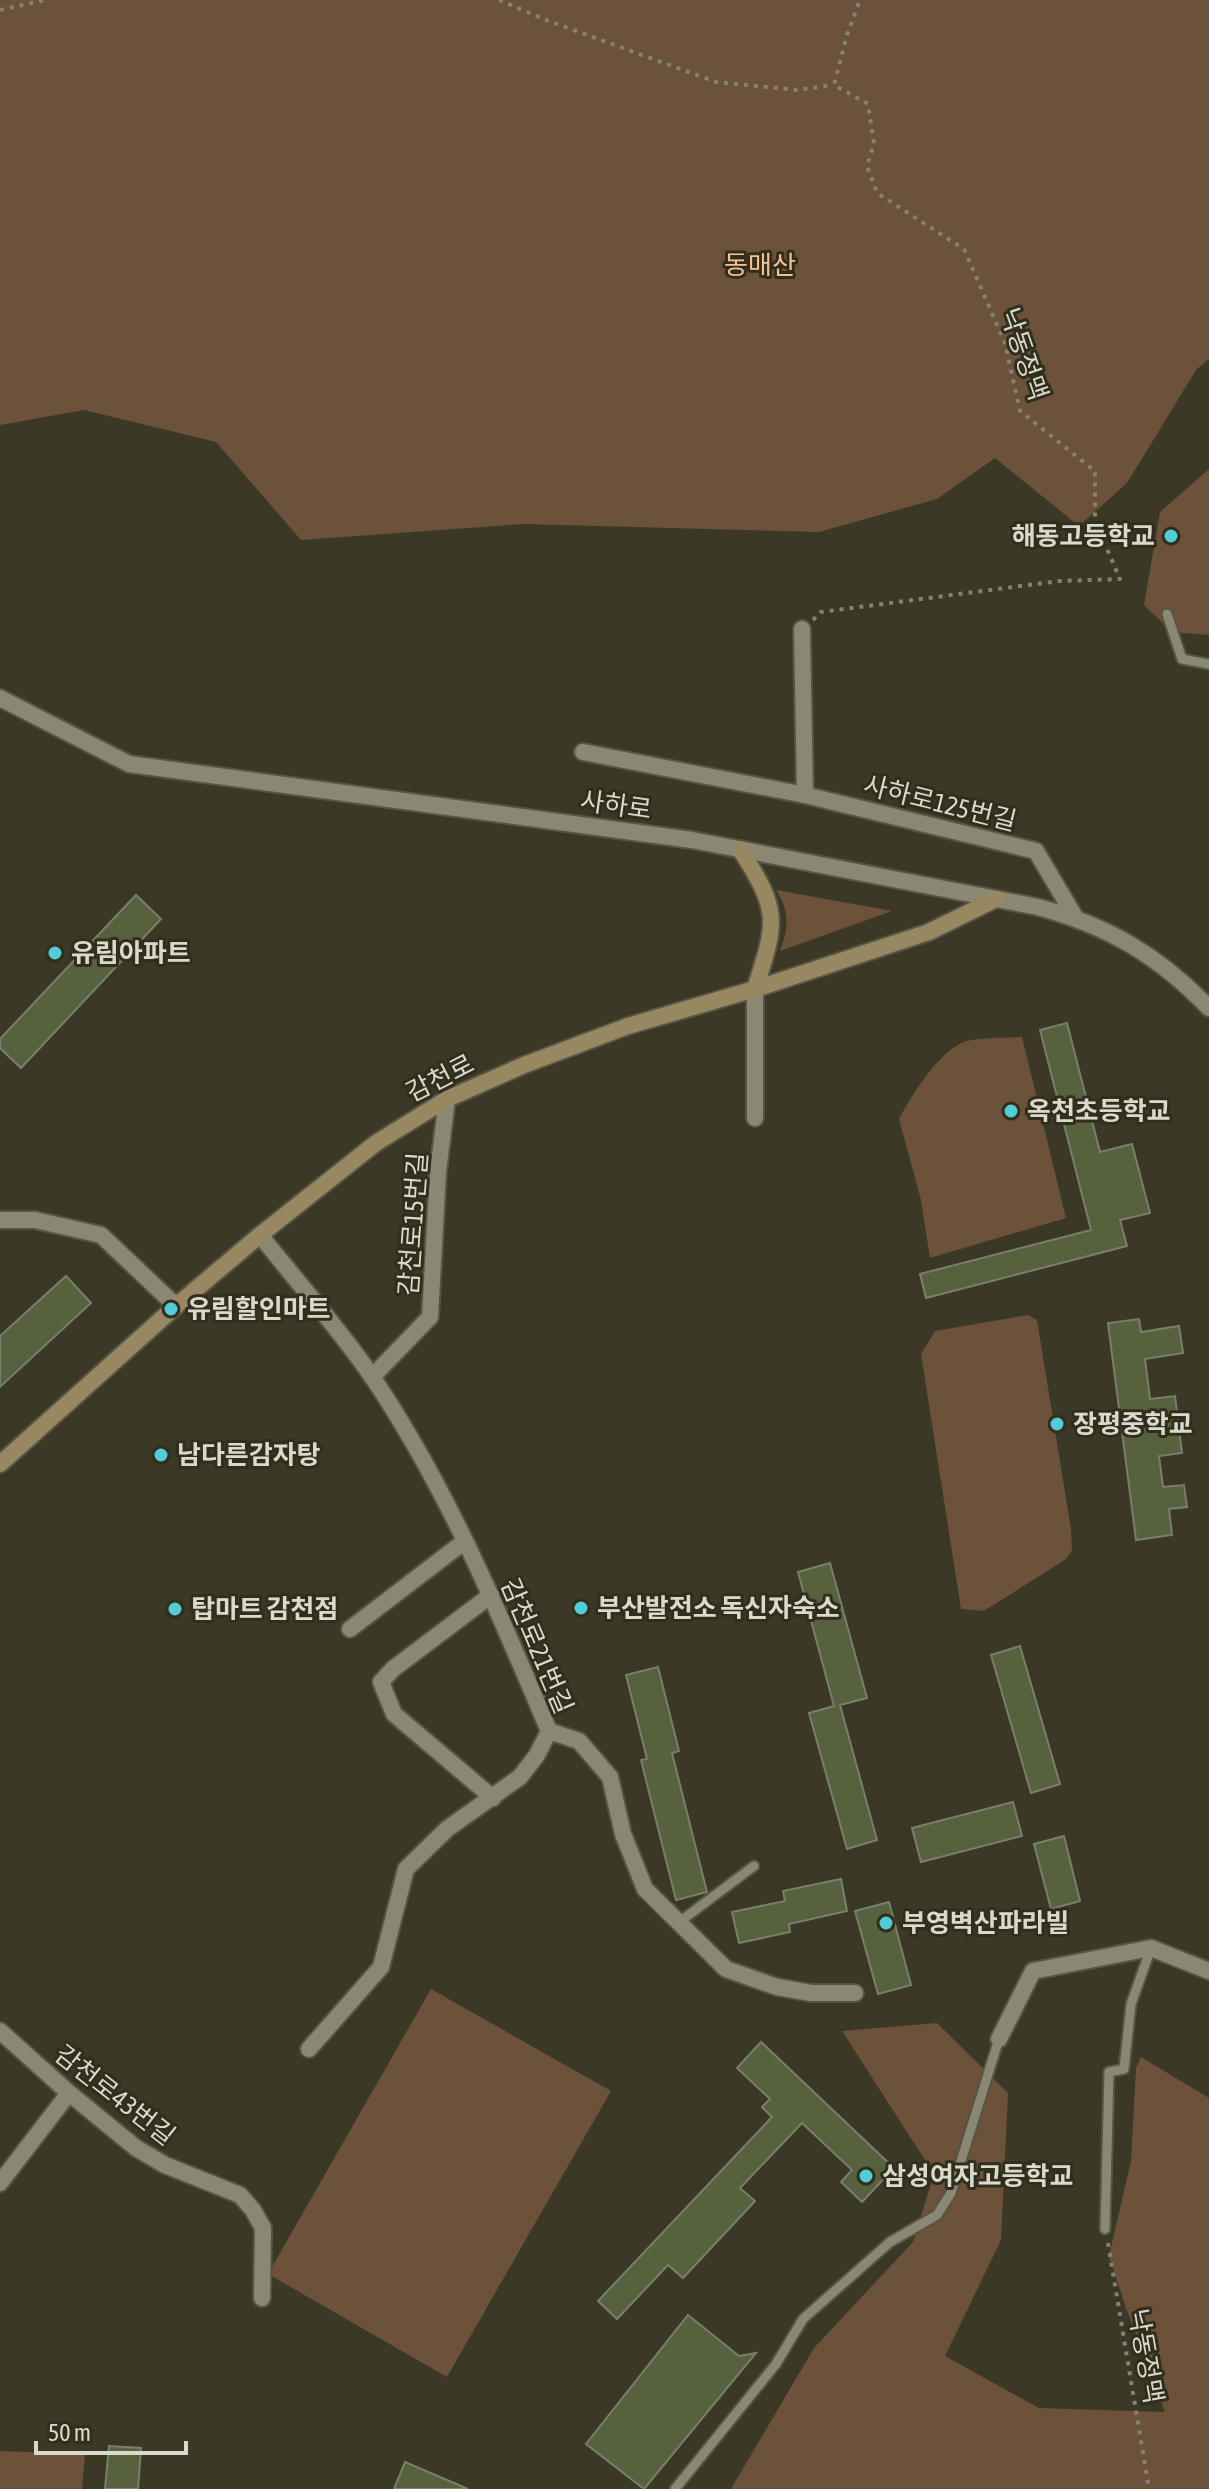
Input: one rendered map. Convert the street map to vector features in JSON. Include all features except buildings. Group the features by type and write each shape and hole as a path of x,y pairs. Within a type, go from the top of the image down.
{"main road":[{"path":"740,849 769,901 772,918 772,936 755,989"},
{"name":"감천로","path":"0,1464 260,1235 376,1143 447,1099 524,1065 628,1026 755,989 929,932 996,899"}],"street":[{"path":"802,629 805,795"},
{"name":"사하로","path":"0,698 129,764 677,838 1075,917 1133,944 1157,960 1209,1008"},
{"name":"사하로125번길","path":"583,752 805,795 1036,851 1075,917"},
{"path":"755,989 755,1118"},
{"name":"감천로15번길","path":"372,1377 430,1317 438,1172 447,1099"},
{"path":"0,1220 35,1220 101,1235 176,1306"},
{"name":"감천로21번길","path":"260,1235 372,1377 445,1498 491,1595 549,1731 537,1755 520,1777 447,1829 406,1869 381,1967 309,2049"},
{"path":"350,1629 465,1541"},
{"path":"491,1595 393,1669 381,1682 394,1714 493,1798"},
{"path":"549,1731 579,1741 610,1777 623,1834 645,1889 726,1969 777,1987 855,1993"},
{"path":"999,2039 1033,1971 1151,1948 1209,1971"},
{"name":"감천로43번길","path":"3,2040 136,2148 156,2160 240,2195 263,2228 262,2298"},
{"path":"0,2183 69,2093"}],"lane":[{"path":"1167,614 1182,659 1209,664"},
{"path":"678,1923 754,1866"},
{"path":"1105,2229 1109,2072 1124,2069 1131,2004 1151,1948"},
{"path":"675,2489 776,2364 803,2319 890,2242 937,2215 951,2193 999,2039"}],"path":[{"path":"0,10 45,0"},
{"path":"499,0 716,82 797,90 834,85 860,0"},
{"name":"낙동정맥","path":"802,629 821,612 1059,581 1120,579 1095,521 1095,471 1020,411 1005,343 964,249 877,193 867,166 874,144 868,104 834,85"},
{"name":"낙동정맥","path":"1105,2229 1149,2489"}],"green space":[{"name":"동매산","path":"0,0 1209,0 1209,359 1196,370 1127,483 1079,526 995,458 937,499 819,532 523,524 301,540 216,442 84,410 0,425"},
{"name":"해동고등학교","path":"1209,469 1209,635 1172,632 1144,605 1160,512"},
{"path":"776,890 892,911 780,951 787,920"},
{"path":"1022,1037 1066,1218 930,1258 921,1200 899,1119 927,1075 954,1047 976,1039"},
{"path":"1028,1315 1037,1320 1072,1551 1066,1559 984,1611 961,1609 921,1354 935,1331"},
{"path":"431,1989 611,2091 447,2377 268,2274"},
{"path":"937,2023 1008,2093 1001,2240 945,2356 1039,2408 1165,2412 1109,2256 1131,2161 1136,2068 1141,2057 1209,2098 1209,2489 731,2489 814,2348 913,2242 934,2174 842,2031"},
{"path":"0,2451 85,2454 82,2489 0,2489"}],"place":[{"name":"해동고등학교","path":"1171,536"},
{"name":"유림아파트","path":"55,953"},
{"name":"옥천초등학교","path":"1011,1111"},
{"name":"유림할인마트","path":"171,1309"},
{"name":"장평중학교","path":"1057,1424"},
{"name":"남다른감자탕","path":"161,1455"},
{"name":"부산발전소 독신자숙소","path":"581,1608"},
{"name":"탑마트 감천점","path":"175,1609"},
{"name":"부영벽산파라빌","path":"886,1923"},
{"name":"삼성여자고등학교","path":"866,2176"}]}
